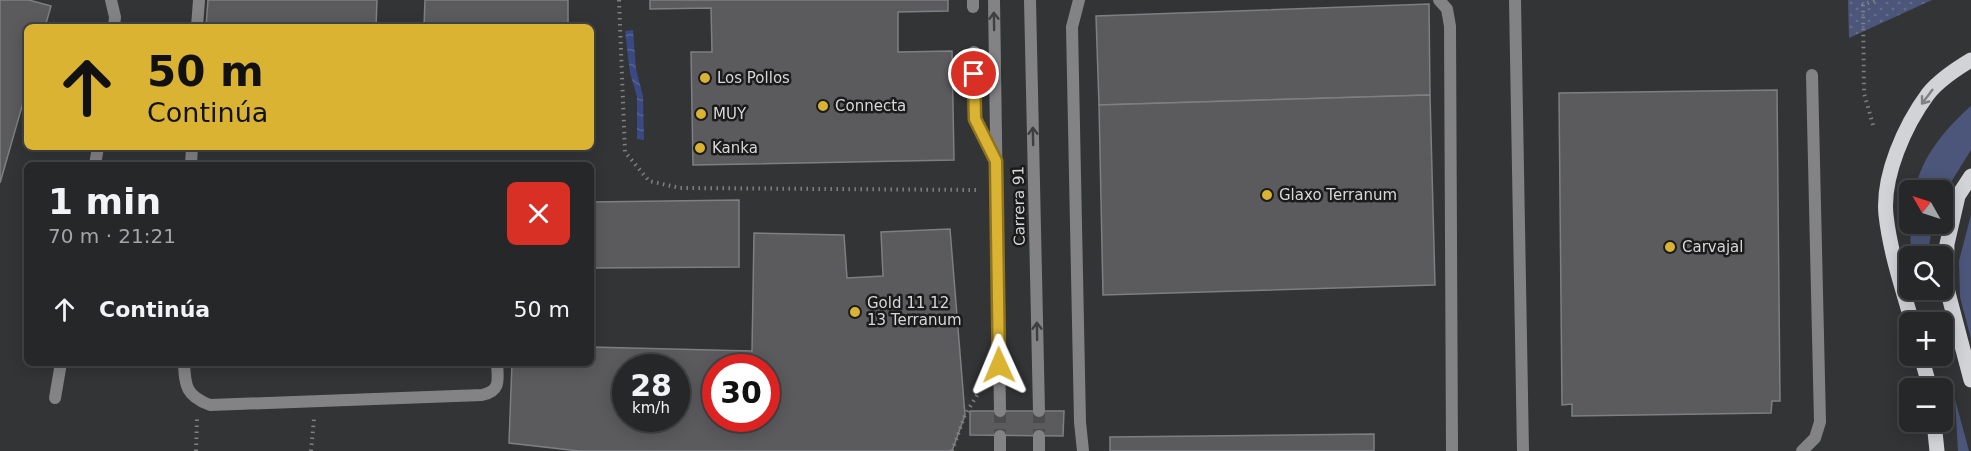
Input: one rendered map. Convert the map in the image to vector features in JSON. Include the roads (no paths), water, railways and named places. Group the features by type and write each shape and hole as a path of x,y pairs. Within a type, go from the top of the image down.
{"main road":[{"path":"1909,312 1897,271 1886,212 1893,160 1912,118 1929,93 1951,73 1971,60"},
{"path":"1971,176 1958,196 1947,244 1946,285 1971,380"},
{"path":"1935,432 1937,451"}],"street":[{"path":"111,0 114,24"},
{"path":"197,24 199,0"},
{"name":"Carrera 91","path":"994,0 1000,411"},
{"name":"Carrera 91","path":"1030,0 1039,411"},
{"path":"1079,0 1072,27 1079,410 1083,451"},
{"path":"1439,0 1447,9 1450,26 1452,451"},
{"path":"1515,0 1523,451"},
{"path":"974,52 975,119 996,161"},
{"path":"1802,451 1815,438 1820,422 1812,75"},
{"path":"55,398 60,366"},
{"path":"184,366 185,382 190,393 197,400 210,405 482,395 491,393 497,386 496,366"},
{"path":"1000,436 1000,451"},
{"path":"1039,436 1039,451"}],"water":[{"path":"633,30 636,69 643,96 644,140 637,139 637,97 630,73 625,31"}],"tunnel":[{"path":"1000,411 1000,436"},
{"path":"1039,411 1039,436"}],"place":[{"name":"Los Pollos","path":"705,78"},
{"name":"Connecta","path":"823,106"},
{"name":"MUY","path":"701,114"},
{"name":"Kanka","path":"700,148"},
{"name":"Glaxo Terranum","path":"1267,195"},
{"name":"Carvajal","path":"1670,247"},
{"name":"Gold 11 12 13 Terranum","path":"855,312"}]}
